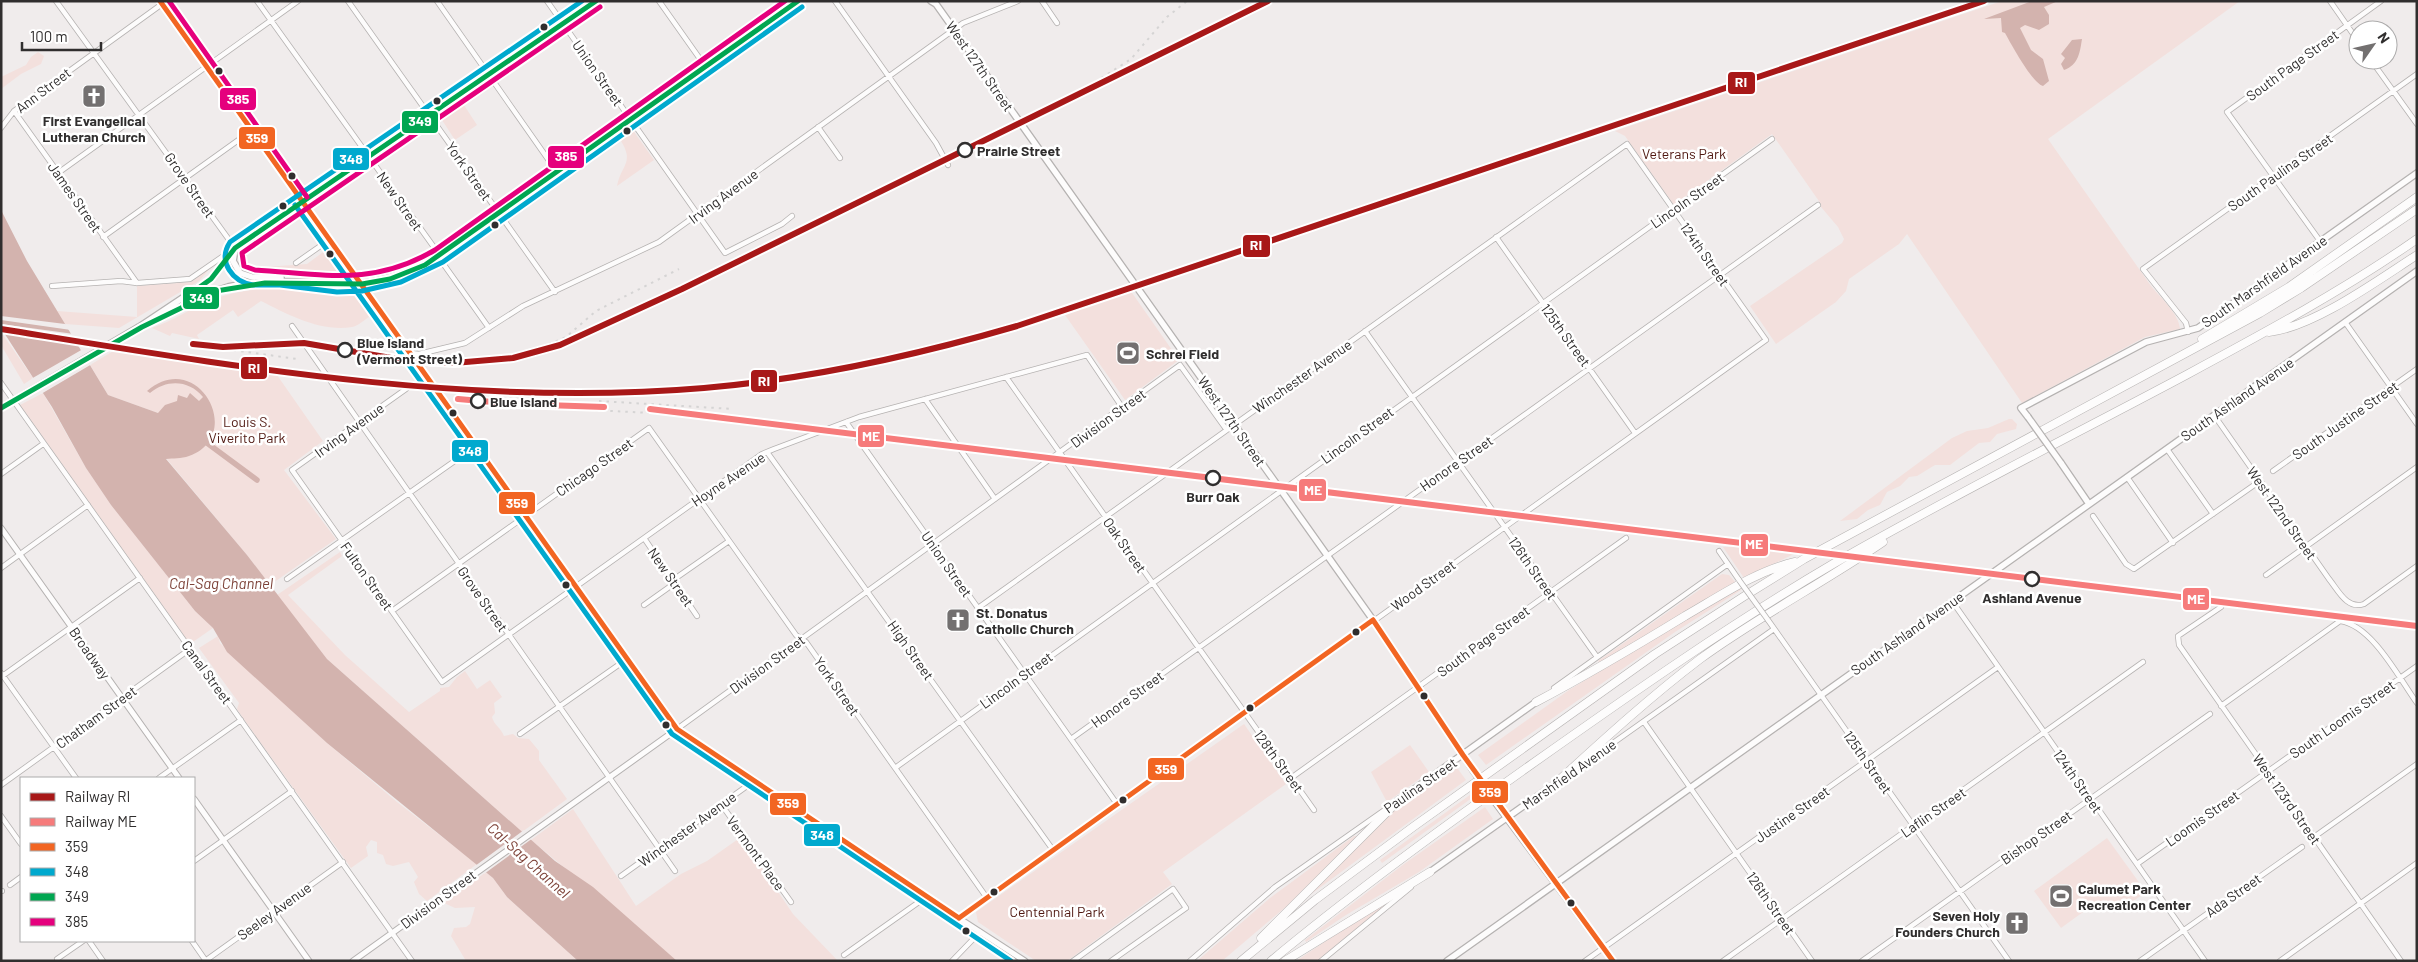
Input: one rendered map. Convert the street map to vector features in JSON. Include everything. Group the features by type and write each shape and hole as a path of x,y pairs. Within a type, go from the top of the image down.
{"highway":[{"path":"2148,372 2288,287 2417,196"},
{"path":"1241,961 1380,851 1600,693 1699,625 1804,560 2281,301 2417,209"},
{"path":"1271,961 1413,850 1668,668 1834,564 2264,333 2333,294 2417,239"},
{"path":"2264,333 2283,330 2353,297 2417,255"},
{"path":"1556,784 1653,698 1701,659 1921,516"},
{"path":"1536,702 1593,672 1731,590 1784,564 1804,560"},
{"path":"1237,961 1399,800"},
{"path":"1285,961 1430,872"}],"main road":[{"path":"160,315 211,278 235,248 596,1"},
{"path":"235,248 233,261 236,268 244,276 352,285 412,271 439,256 798,1"},
{"name":"West 127th Street","path":"935,2 1373,620 1462,756 1613,961"},
{"name":"South Marshfield Avenue","path":"2089,504 2021,408 2146,342 2188,332 2209,320 2417,172"},
{"name":"South Ashland Avenue","path":"1447,961 2417,271"},
{"path":"1,408 160,315 198,298 237,285 308,282"},
{"name":"Paulina Street","path":"1399,800 1536,702"},
{"name":"Marshfield Avenue","path":"1430,872 1556,784"}],"street":[{"name":"Grove Street","path":"56,1 235,248"},
{"name":"New Street","path":"257,1 489,328"},
{"path":"58,173 298,1"},
{"name":"York Street","path":"348,1 555,292"},
{"path":"437,1 557,172"},
{"name":"Union Street","path":"547,1 725,253 782,224 792,216"},
{"path":"659,1 705,66"},
{"path":"835,1 936,143 948,165"},
{"name":"Irving Avenue","path":"410,354 419,354 456,346 475,338 523,306 659,242 954,29 963,23 1018,1"},
{"path":"1042,1 1057,23"},
{"path":"2330,1 2347,26"},
{"name":"South Page Street","path":"2273,177 2227,112 2381,1"},
{"name":"Ann Street","path":"1,128 14,111 161,3"},
{"path":"161,3 677,729 1024,961"},
{"path":"2379,70 2417,124"},
{"name":"South Paulina Street","path":"2188,332 2186,323 2143,269 2417,74"},
{"name":"James Street","path":"14,111 137,283"},
{"path":"818,127 840,158"},
{"path":"104,237 252,131"},
{"name":"Lincoln Street","path":"895,768 1542,302 1772,139"},
{"name":"124th Street","path":"1627,144 1766,340"},
{"name":"Winchester Avenue","path":"978,608 1627,144"},
{"path":"2273,177 2320,241"},
{"name":"Honore Street","path":"1071,739 1818,205"},
{"name":"125th Street","path":"1496,237 1636,433"},
{"path":"296,263 329,240"},
{"path":"52,286 121,281 137,283 190,278 235,248"},
{"path":"2345,322 2417,424"},
{"name":"Grove Street","path":"292,326 675,871"},
{"name":"126th Street","path":"1365,331 1597,657"},
{"name":"Wood Street","path":"959,918 1766,340"},
{"name":"Hoyne Avenue","path":"442,682 767,452 846,422 1087,355 1122,407"},
{"name":"Division Street","path":"354,961 1180,365 1226,429"},
{"name":"South Justine Street","path":"2273,471 2417,369"},
{"name":"Oak Street","path":"1006,377 1244,713"},
{"name":"Canal Street","path":"1,383 412,961"},
{"name":"Irving Avenue","path":"292,470 406,389"},
{"path":"925,399 995,499"},
{"name":"West 122nd Street","path":"2214,416 2343,597 2355,606 2364,604 2417,566"},
{"name":"Union Street","path":"846,422 1117,804"},
{"name":"York Street","path":"650,428 796,635 806,642 987,898"},
{"name":"Chicago Street","path":"392,611 650,428"},
{"path":"1,474 43,444"},
{"path":"287,579 476,446"},
{"path":"2167,449 2213,514"},
{"name":"High Street","path":"767,452 1053,850"},
{"path":"2266,575 2417,467"},
{"name":"Fulton Street","path":"292,470 442,682"},
{"path":"2127,477 2173,543"},
{"path":"2093,516 2126,564 2134,568 2173,543 2260,481"},
{"path":"1,568 88,505"},
{"name":"Broadway","path":"1,528 178,777"},
{"name":"New Street","path":"644,538 697,616"},
{"name":"South Page Street","path":"1291,778 1626,538"},
{"path":"644,605 729,541"},
{"name":"125th Street","path":"1719,551 2007,959"},
{"name":"Paulina Street","path":"1536,702 1728,564"},
{"path":"75,777 2,675 140,578"},
{"name":"124th Street","path":"1952,601 2205,961"},
{"name":"West 123rd Street","path":"2221,607 2178,636 2179,645 2401,961"},
{"path":"2222,706 2340,621 2350,623 2361,629 2417,703"},
{"name":"Marshfield Avenue","path":"1556,784 1774,629"},
{"name":"Chatham Street","path":"1,785 190,649"},
{"path":"520,734 627,659"},
{"name":"Laflin Street","path":"1723,961 2143,662"},
{"name":"South Loomis Street","path":"2268,772 2417,666"},
{"name":"Justine Street","path":"1585,961 1998,667"},
{"name":"128th Street","path":"1244,713 1314,810"},
{"name":"Bishop Street","path":"1862,961 2210,714"},
{"path":"160,777 241,720"},
{"name":"126th Street","path":"1644,722 1812,961"},
{"path":"2314,837 2417,764"},
{"name":"Loomis Street","path":"2137,864 2268,772"},
{"name":"Winchester Avenue","path":"621,876 754,781"},
{"path":"195,860 292,791"},
{"path":"195,800 309,961"},
{"name":"Paulina Street","path":"1190,961 1274,887 1399,800"},
{"name":"Vermont Place","path":"721,804 791,902"},
{"path":"1,816 20,843"},
{"name":"Ada Street","path":"2140,961 2302,847"},
{"name":"Seeley Avenue","path":"206,961 343,862"},
{"path":"2280,961 2417,863"},
{"name":"Marshfield Avenue","path":"1321,961 1430,872"},
{"path":"10,885 20,878"},
{"path":"1073,961 1173,889 1186,908 1111,961"},
{"path":"844,955 926,897"},
{"path":"952,961 980,932"},
{"path":"57,959 82,942"},
{"path":"90,942 103,961"},
{"path":"193,942 206,961"},
{"path":"2000,961 2007,959"}],"green space":[{"name":"Veterans Park","path":"2002,1 2240,1 2048,139 2151,286 2173,312 2180,329 2145,337 2022,403 1907,234 1899,244 1849,279 1846,291 1836,302 1776,344 1750,306 1842,243 1844,239 1838,227 1821,207 1821,204 1772,134 1674,205 1625,136 1615,131"},
{"path":"38,52 44,56 41,64 21,74 1,89 1,77 26,65 31,57"},
{"path":"462,102 477,125 455,140 440,117"},
{"path":"632,129 654,160 617,186 627,158 624,146 619,138"},
{"path":"330,247 350,275 250,271 245,269 239,257 241,255 251,268 307,264"},
{"path":"212,266 199,281 119,328 65,324 57,311 137,317 137,286 191,282"},
{"path":"276,288 341,293 357,292 376,317 372,320 369,317 352,327 328,327 305,321 261,301 238,317 233,310 197,335 199,339 172,333 170,336 152,328 219,297 243,291"},
{"name":"Schrei Field","path":"1130,290 1179,360 1125,400 1065,315"},
{"path":"1,332 33,378 24,384 1,345"},
{"name":"Louis S. Viverito Park","path":"115,350 277,375 323,441 284,470 336,539 270,585 166,458 158,413 108,395 90,365"},
{"path":"43,393 86,468 111,505 195,611 213,628 190,644 20,405"},
{"path":"2012,419 2017,424 2016,429 1997,434 1990,442 1979,443 1950,465 1935,465 1917,476 1909,477 1900,486 1887,492 1880,505 1868,510 1857,519 1840,521 1952,438 1967,431 1988,428"},
{"path":"1723,547 1753,547 1798,552 1744,578"},
{"path":"340,552 342,556 288,595 345,655 409,712 440,691 440,688 449,687 465,671 477,689 490,680 502,697 494,703 495,713 492,717 494,722 504,736 513,734 518,738 529,739 539,751 539,760 567,799 522,832 327,659 277,595"},
{"path":"1722,574 1729,575 1736,583 1600,663 1598,661"},
{"path":"1739,587 1741,590 1675,632 1486,765 1478,755 1569,690"},
{"path":"218,636 220,643 327,743 397,802 477,864 427,901 419,894 414,882 418,877 409,862 393,866 386,864 383,855 377,853 377,842 371,840 366,847 368,856 351,868 245,721 237,709 239,703 199,648"},
{"name":"Centennial Park","path":"1244,724 1286,784 1163,872 1172,884 1067,961 1036,961 978,922 976,912"},
{"path":"1410,745 1429,772 1387,802 1371,772"},
{"path":"1455,765 1466,780 1303,900 1399,805"},
{"path":"1474,792 1476,795 1382,863 1380,860"},
{"path":"1485,807 1493,819 1419,872 1346,915 1306,942 1305,940 1404,864"},
{"path":"573,809 636,906 681,874 707,861 741,837 793,914 838,961 677,961 531,840"},
{"path":"1354,836 1357,836 1288,905 1222,961 1197,961 1270,898"},
{"path":"2107,838 2146,892 2118,912 2090,907 2061,928 2034,891"},
{"path":"486,872 493,878 507,897 578,961 466,961 451,936 454,928 466,927 470,924 475,907 455,908 444,903"},
{"path":"1389,899 1388,903 1317,961 1296,961"}],"water":[{"path":"2032,1 2058,1 2044,7 2049,15 2049,24 2039,30 2025,25 2020,28 2031,50 2043,59 2049,81 2043,86 2028,71 2005,33 2002,32 2001,18 1984,19"},
{"path":"2082,39 2076,61 2064,70 2061,64 2065,58 2061,54 2072,40"},
{"name":"Cal-Sag Channel","path":"1,210 27,261 108,395 158,413 165,405 177,401 178,395 187,398 190,393 199,401 203,397 191,387 178,383 163,385 150,393 147,391 166,380 183,380 198,387 209,400 214,415 214,431 206,446 189,456 166,459 247,555 327,659 555,861 593,887 677,961 578,961 507,897 493,878 327,743 227,652 213,628 195,611 111,505 86,468 52,407 1,328"}],"pier":[{"path":"1,316 65,324 71,330 1,320"},
{"path":"1,324 74,334 80,343 1,332"},
{"path":"83,349 92,364 41,394 31,379"},
{"path":"524,830 533,838 484,874 475,866"}],"waterway":[{"path":"207,443 257,480"}],"railway":[{"path":"1089,86 1131,59 1167,17 1187,1"},
{"path":"535,350 566,337 596,311 679,269"},
{"path":"204,346 297,359"},
{"path":"599,401 733,409"},
{"path":"468,404 651,413"}],"rail line":[{"name":"RI","path":"193,344 223,347 304,343 397,359 454,363 513,358 560,345 682,289 1268,1"},
{"name":"RI","path":"1,329 263,369 439,388 616,393 704,388 783,379 862,365 940,347 1017,326 1984,1"},
{"name":"ME","path":"458,399 516,404 604,407"},
{"name":"ME","path":"650,409 2417,626"}],"transit line":[{"name":"359","path":"160,1 677,729 959,918"},
{"name":"385","path":"169,1 307,197"},
{"name":"348","path":"582,1 230,242 226,249 225,257 229,270 239,280 253,285 280,285 337,292 362,291 401,282 443,262 802,7"},
{"name":"349","path":"190,294 211,279 235,248 596,1"},
{"name":"385","path":"600,7 242,253 244,266 255,270 347,275 368,274 412,262 435,250 785,1"},
{"name":"349","path":"1,408 142,327 216,291 265,283 362,284 390,279 425,265 798,1"},
{"name":"348","path":"295,205 672,734 1011,961"},
{"name":"359","path":"1373,620 1463,755 1613,961"},
{"name":"359","path":"959,918 1373,620"}],"place":[{"name":"First Evangelical Lutheran Church","path":"94,96"},
{"name":"Prairie Street","path":"965,150"},
{"name":"Blue Island (Vermont Street)","path":"345,350"},
{"name":"Schrei Field","path":"1128,353"},
{"name":"Blue Island","path":"478,401"},
{"name":"Burr Oak","path":"1213,478"},
{"name":"Ashland Avenue","path":"2032,579"},
{"name":"St. Donatus Catholic Church","path":"958,620"},
{"name":"Calumet Park Recreation Center","path":"2061,896"},
{"name":"Seven Holy Founders Church","path":"2017,923"}]}
